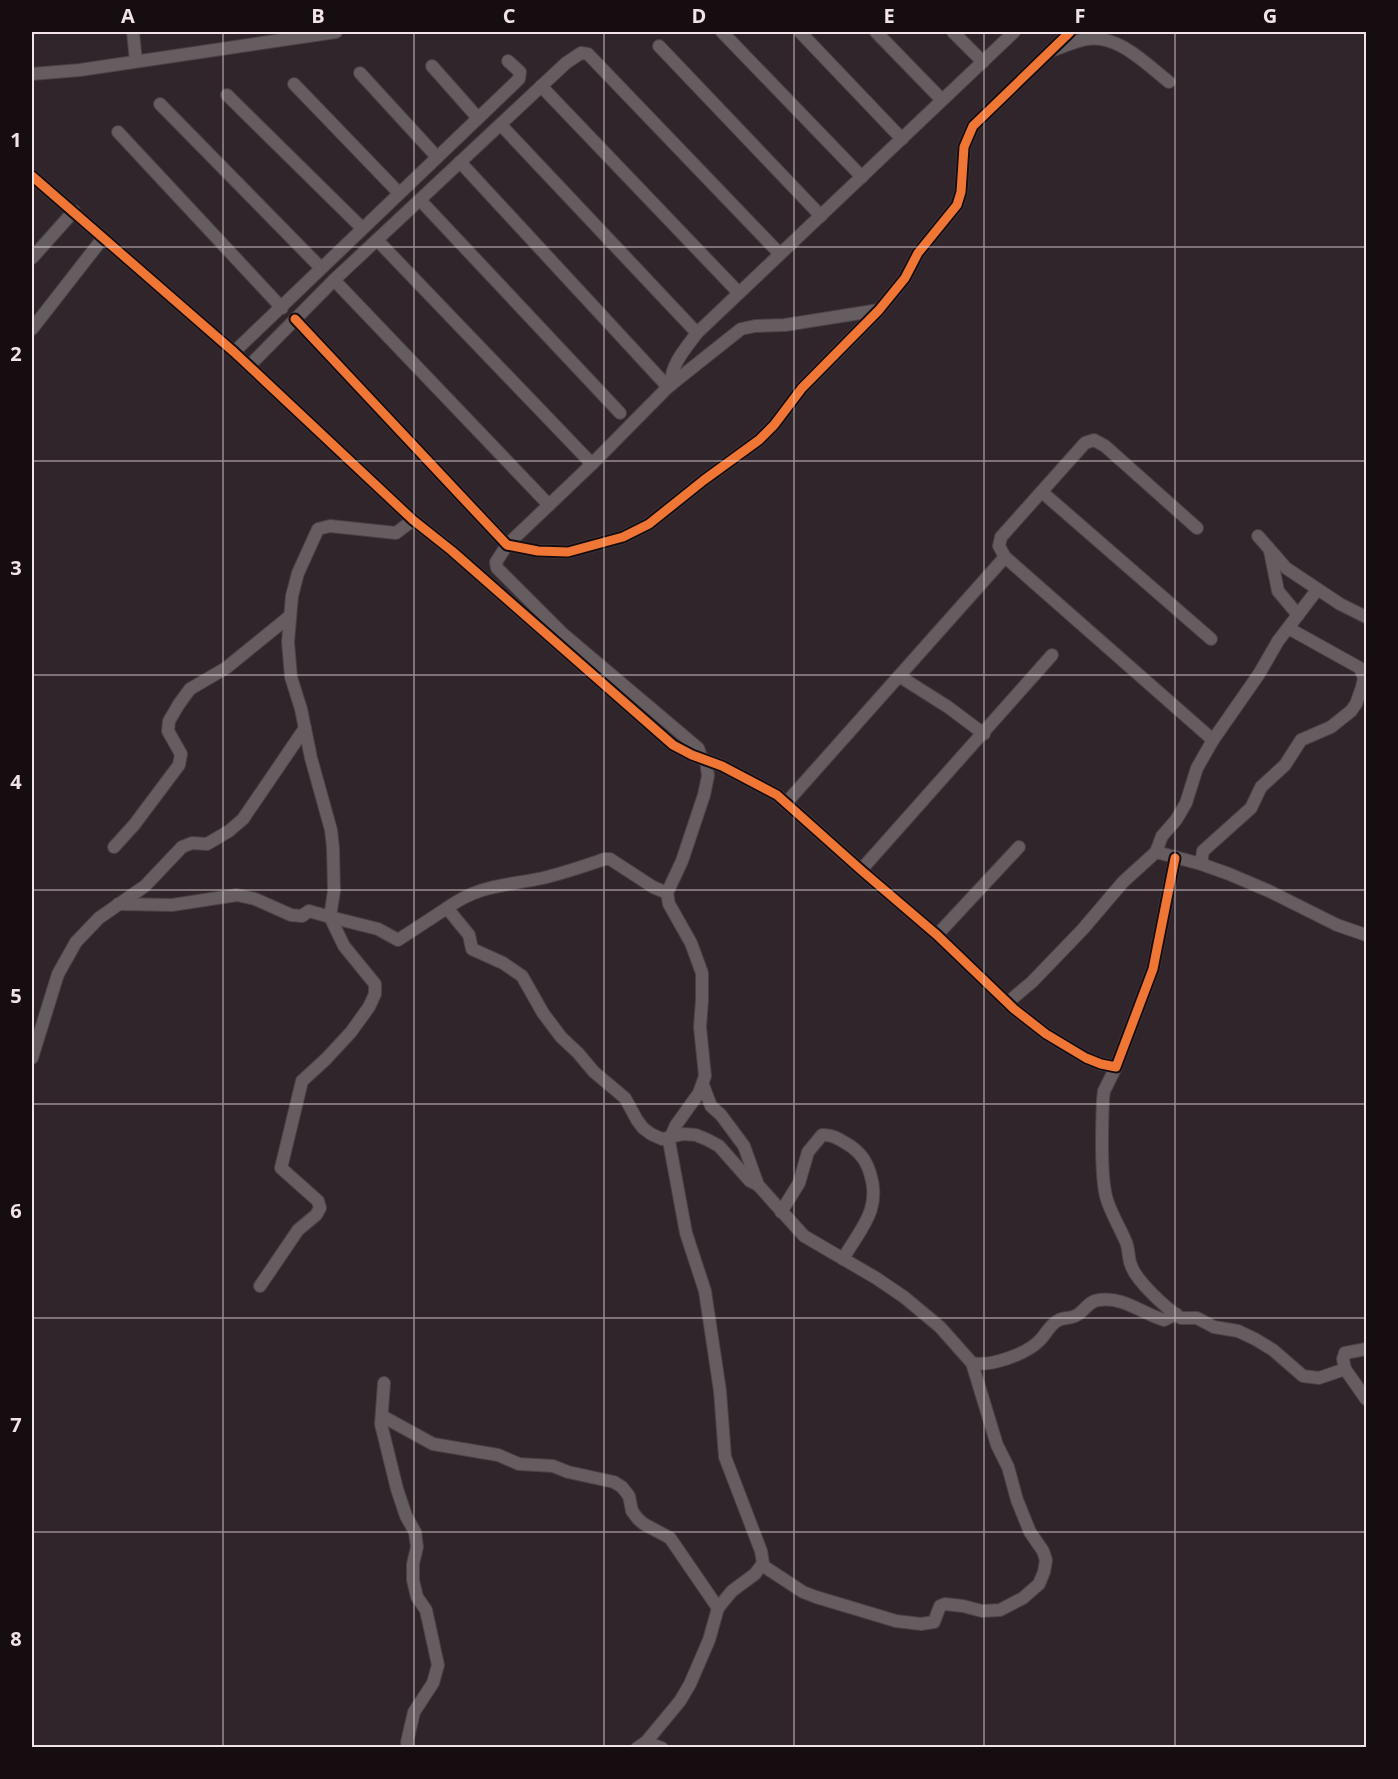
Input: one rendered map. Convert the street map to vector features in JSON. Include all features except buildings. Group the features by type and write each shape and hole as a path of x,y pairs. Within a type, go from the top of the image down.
{"street":[{"path":"133,32 136,61"},
{"path":"32,74 80,70 336,32"},
{"path":"722,32 861,177"},
{"path":"800,32 902,139"},
{"path":"876,32 942,100"},
{"path":"953,32 982,62"},
{"path":"670,386 670,376 674,367 697,333 1014,32"},
{"path":"295,319 507,544 538,551 568,552 623,537 649,524 759,440 774,425 802,388 879,310 908,273 918,254 957,205 961,192 964,147 973,126 1070,32"},
{"path":"1047,52 1087,39 1107,40 1125,48 1169,82"},
{"path":"659,46 821,216"},
{"path":"249,366 334,280 566,63 581,53 588,54 780,254"},
{"path":"234,352 521,77 520,72 508,60"},
{"path":"432,66 478,118"},
{"path":"360,73 437,157"},
{"path":"294,84 399,193"},
{"path":"541,86 739,293"},
{"path":"227,95 362,228"},
{"path":"160,104 321,268"},
{"path":"501,125 697,333"},
{"path":"118,132 282,308"},
{"path":"460,162 670,386"},
{"path":"32,178 74,211 234,352 412,520 452,551 673,745 759,784 786,803 937,935 1007,1003 1046,1034 1086,1058 1116,1067"},
{"path":"420,200 620,413"},
{"path":"32,258 74,211"},
{"path":"32,329 103,238"},
{"path":"377,240 592,464"},
{"path":"334,280 549,505"},
{"path":"641,1745 680,1701 690,1684 709,1640 718,1608 732,1591 755,1574 762,1565 761,1551 725,1457 720,1391 705,1291 686,1233 669,1146 669,1138 703,1085 705,1076 700,1027 702,973 691,943 669,904 667,893 682,861 708,776 704,759 696,746 562,633 497,568 496,562 507,544 670,386 741,329 785,325 879,310"},
{"path":"1197,528 1105,446 1094,440 1085,442 1001,537 1000,550 1005,557 1213,740"},
{"path":"1042,492 1211,639"},
{"path":"260,1286 298,1230 316,1215 320,1208 318,1201 281,1168 302,1082 342,1042 369,1007 375,994 375,984 344,946 330,917 334,891 333,848 291,677 288,642 292,596 298,573 318,529 330,526 396,534 412,520"},
{"path":"1258,536 1286,568 1317,590 1366,617"},
{"path":"1270,551 1278,591 1298,615"},
{"path":"786,803 1005,557"},
{"path":"1007,1003 1032,982 1083,929 1123,882 1156,852 1162,836 1176,820 1186,803 1197,768 1213,740 1288,628 1317,590"},
{"path":"114,847 134,825 179,765 181,754 168,731 169,721 190,689 226,668 290,616"},
{"path":"1201,864 1203,851 1251,808 1263,785 1285,765 1301,740 1331,727 1351,711 1359,696 1364,678 1360,668 1288,628"},
{"path":"861,870 1052,655"},
{"path":"899,676 948,707 984,734"},
{"path":"32,1058 52,990 76,942 118,904 145,886 182,847 192,843 207,844 243,819 305,728"},
{"path":"937,935 1019,848"},
{"path":"1156,852 1201,864 1269,891 1337,925 1366,935"},
{"path":"1174,858 1153,969 1116,1067 1104,1091 1103,1163 1106,1198 1127,1243 1130,1264 1135,1274 1176,1314 1185,1319 1197,1318 1214,1327 1238,1331 1255,1339 1273,1350 1303,1376 1319,1378 1345,1369"},
{"path":"118,904 172,905 237,895 255,899 291,915 302,916 309,911 378,929 398,940 478,890 571,871 605,859 667,893"},
{"path":"447,908 469,935 472,950 503,963 522,976 543,1013 561,1036 594,1072 625,1098 636,1120 643,1128 659,1138 683,1134 696,1135 708,1140 719,1146 750,1181 758,1185"},
{"path":"703,1085 711,1106 721,1115 744,1146 758,1185 804,1236 904,1297 940,1327 972,1363 997,1445 1008,1467 1017,1500 1030,1532 1045,1556 1044,1572 1039,1584 1012,1605 994,1612 945,1604 940,1606 934,1622 921,1624 897,1621 809,1595 762,1565"},
{"path":"781,1212 799,1183 808,1152 822,1135 830,1135 839,1139 860,1153 866,1161 875,1194 870,1215 843,1259"},
{"path":"972,1363 988,1365 1021,1353 1037,1343 1058,1320 1077,1315 1092,1301 1108,1300 1131,1305 1164,1320 1176,1314"},
{"path":"1366,1349 1345,1353 1343,1357 1345,1369 1366,1399"},
{"path":"384,1383 381,1424 397,1489 406,1516 415,1532 417,1548 413,1564 413,1580 417,1597 426,1610 438,1665 433,1683 414,1712 407,1742 408,1748"},
{"path":"382,1416 420,1439 433,1444 498,1455 519,1464 553,1466 568,1472 614,1482 622,1487 629,1496 632,1511 638,1519 670,1538 718,1608"},
{"path":"641,1745 662,1748"}],"cycle path":[{"path":"295,319 507,545 538,551 568,552 623,537 649,524 759,440 774,425 802,388 879,310 905,278 918,253 957,205 961,192 964,147 973,126 1070,32"},
{"path":"32,176 234,352 413,520 452,551 673,745 722,766 777,795 937,935 1014,1009 1046,1034 1086,1058 1116,1067 1153,969 1175,858"}]}
